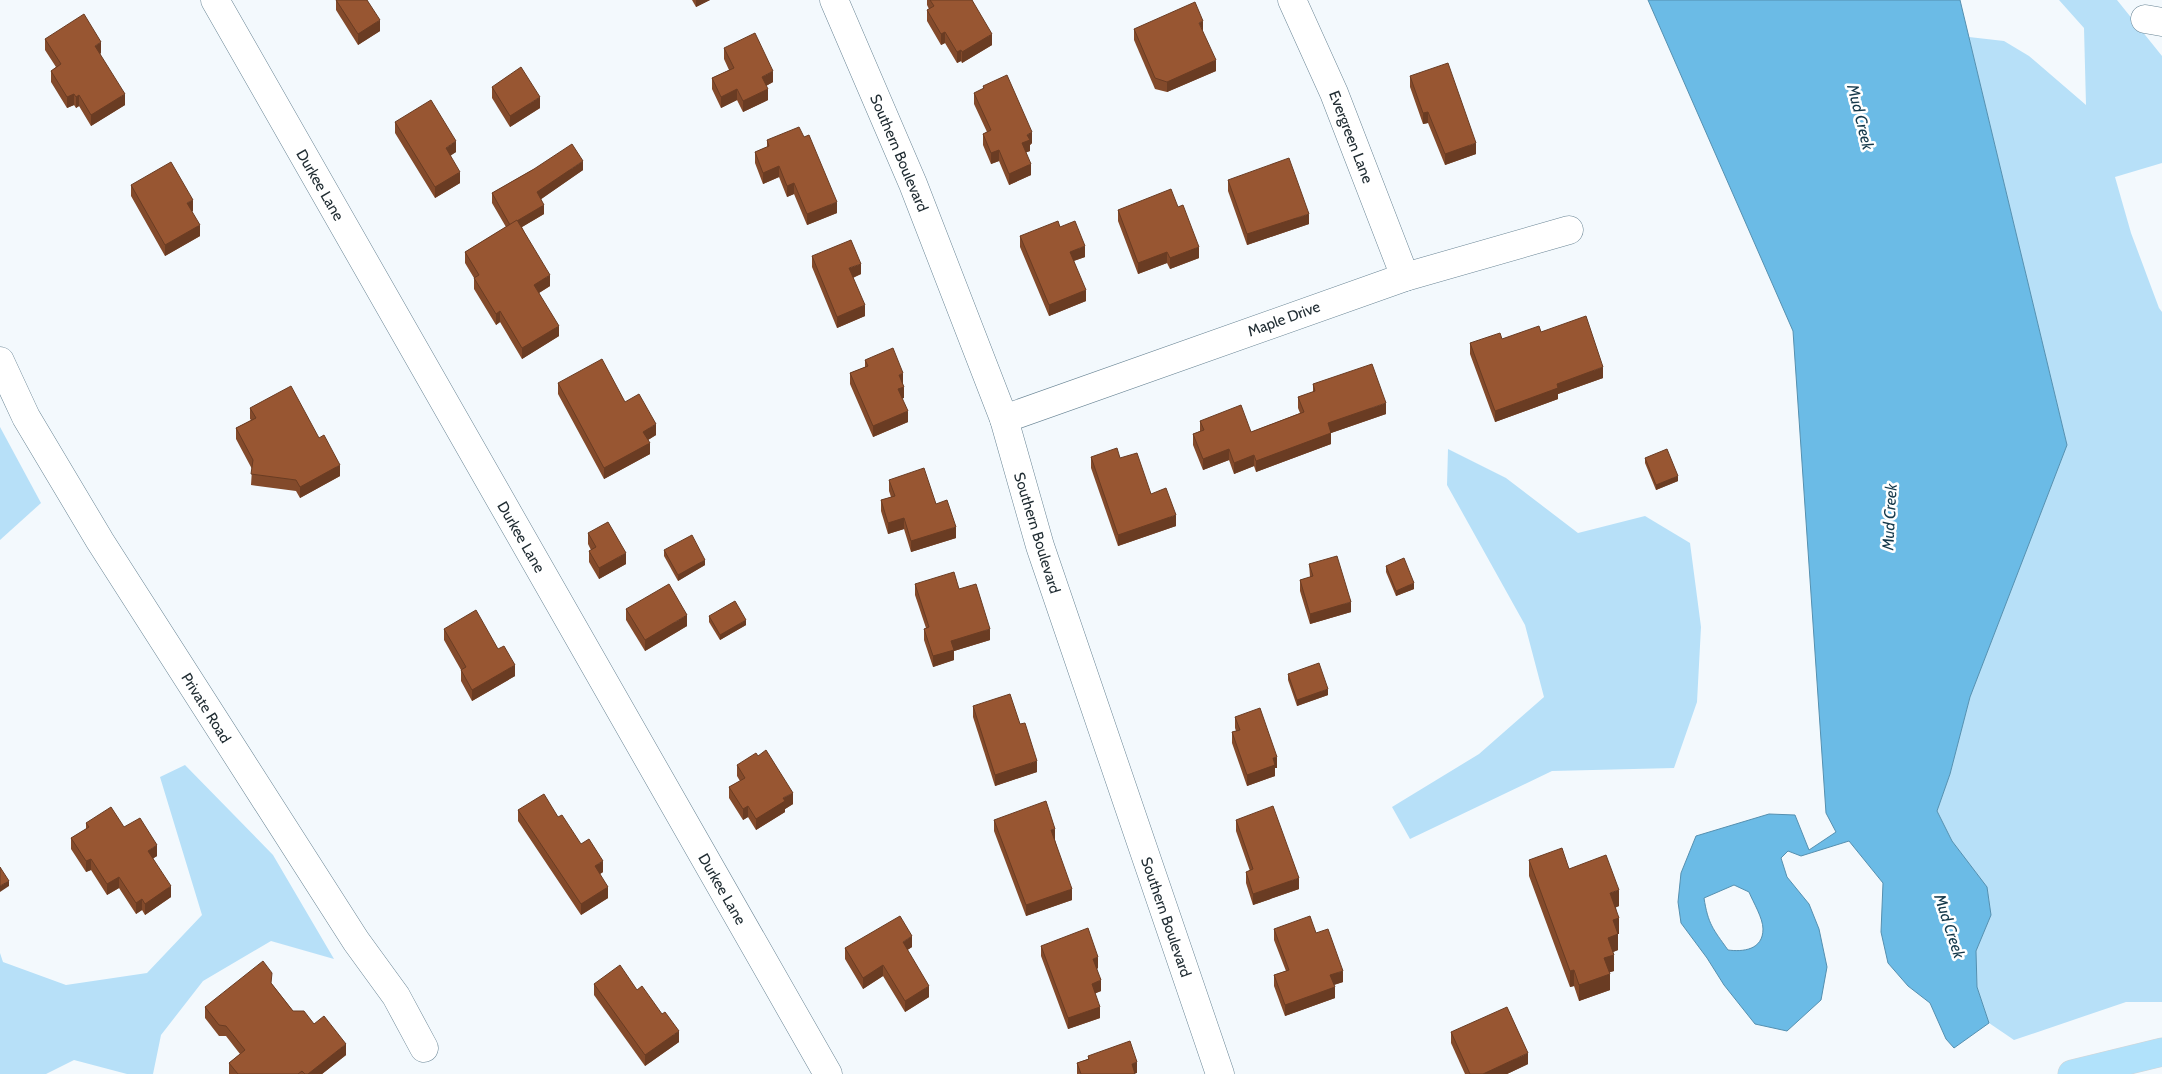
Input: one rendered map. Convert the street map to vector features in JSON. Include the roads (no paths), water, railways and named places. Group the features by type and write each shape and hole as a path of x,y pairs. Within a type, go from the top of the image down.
{"main road":[{"path":"2072,1074 2162,1052"}],"street":[{"name":"Durkee Lane","path":"215,0 828,1074"},
{"name":"Southern Boulevard","path":"834,0 913,184 1004,419 1040,546 1220,1074"},
{"name":"Evergreen Lane","path":"1292,0 1334,93 1405,277"},
{"name":"Maple Drive","path":"1004,419 1405,277 1569,230"},
{"name":"Private Road","path":"0,362 26,417 100,541 356,941 396,996 424,1048"}],"water":[{"name":"Mud Creek","path":"1648,0 1960,0 2067,445 1970,697 1950,774 1937,811 1952,841 1987,887 1991,915 1976,951 1977,987 1989,1023 1954,1048 1946,1039 1930,1003 1908,986 1888,963 1881,932 1883,883 1849,841 1801,856 1788,851 1781,858 1787,877 1809,904 1819,929 1827,967 1821,1000 1787,1031 1755,1024 1724,985 1681,923 1678,902 1681,873 1696,836 1769,814 1795,815 1809,850 1836,832 1826,813 1793,331","holes":["1734,885 1749,892 1761,920 1762,936 1760,941 1751,948 1740,951 1728,950 1712,926 1707,914 1704,898"]}]}
